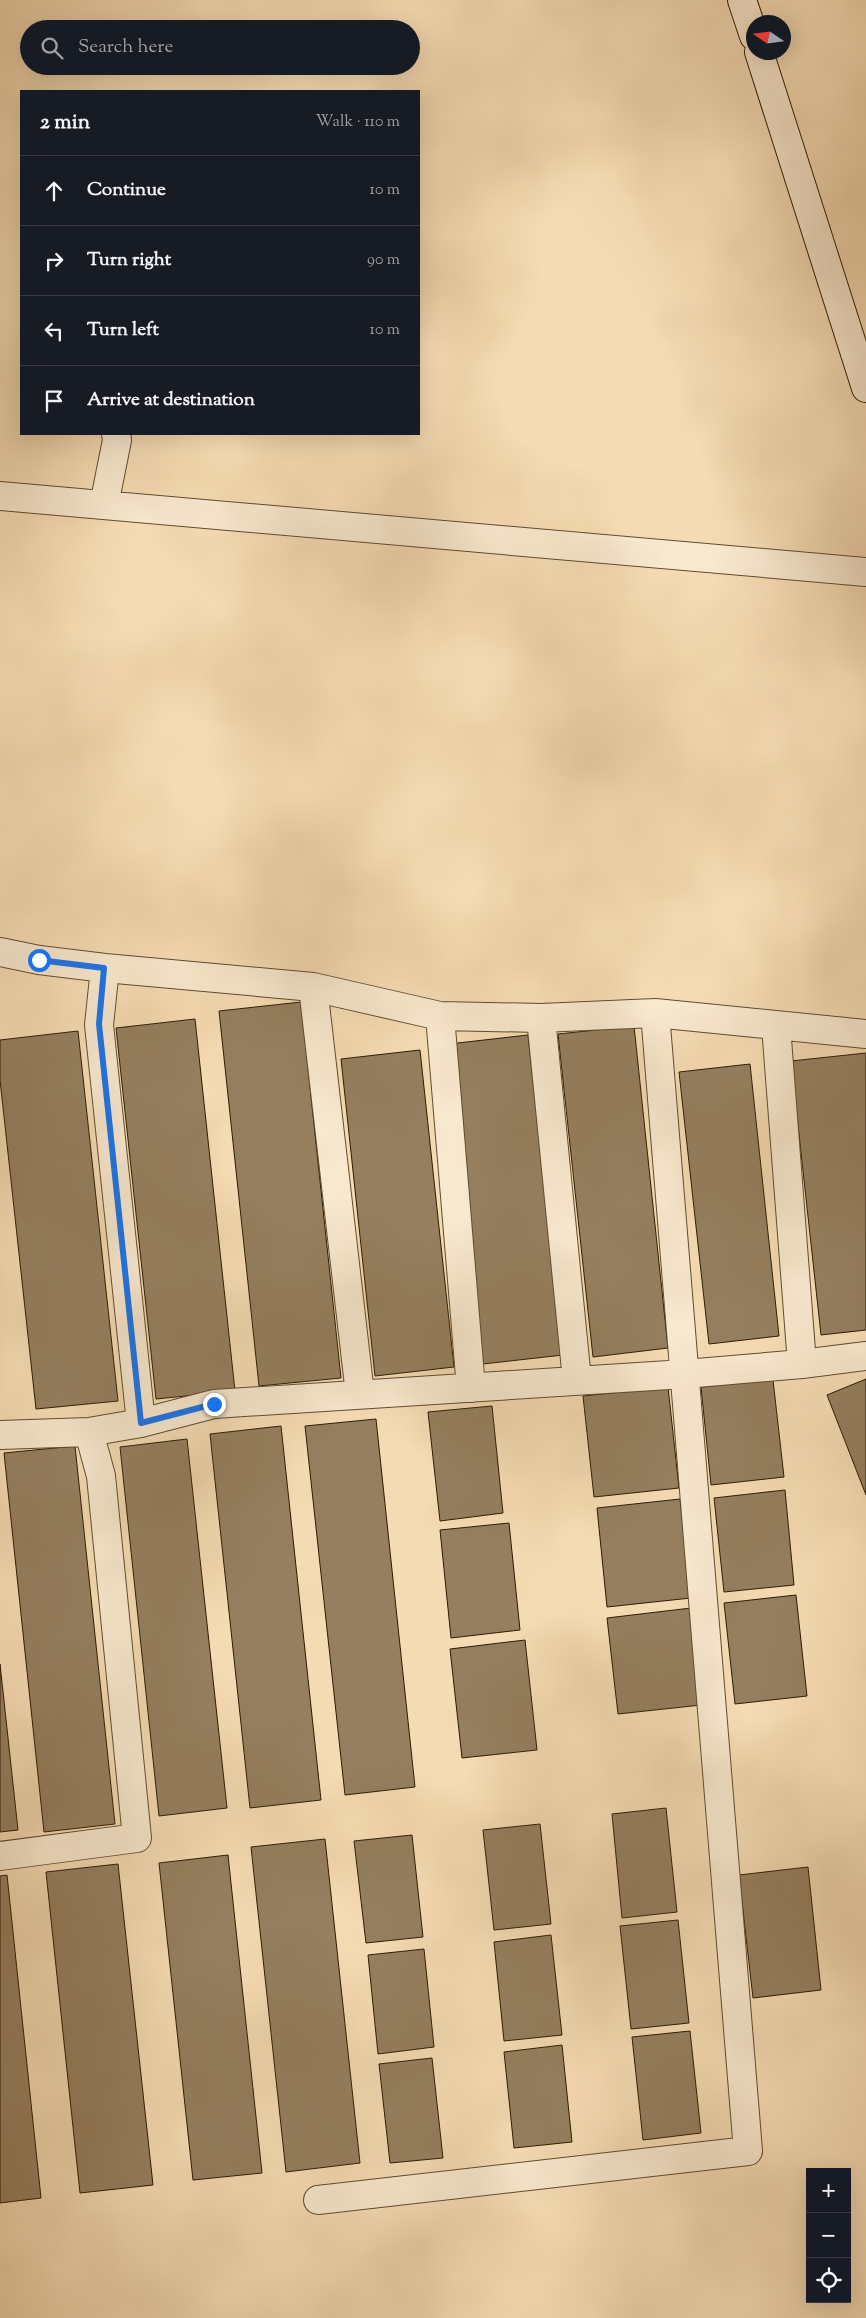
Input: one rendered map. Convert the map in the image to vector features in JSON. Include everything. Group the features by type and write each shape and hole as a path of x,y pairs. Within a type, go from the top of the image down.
{"street":[{"path":"742,0 747,15"},
{"path":"762,60 866,388"},
{"path":"104,505 117,440 116,435"},
{"path":"0,496 866,572"},
{"path":"0,952 39,960 104,968 313,987 440,1016 541,1018 655,1013 866,1034"},
{"path":"104,968 99,1024 141,1423"},
{"path":"313,987 360,1394"},
{"path":"318,2200 748,2151 655,1013"},
{"path":"440,1016 471,1388"},
{"path":"541,1018 577,1380"},
{"path":"776,1026 802,1364"},
{"path":"0,1435 89,1432 141,1423 214,1404 685,1374 802,1364 866,1356"},
{"path":"0,1856 137,1838 101,1476 89,1432"}],"building":[{"path":"301,1002 341,1378 259,1386 219,1011"},
{"path":"195,1019 235,1391 156,1399 116,1028"},
{"path":"634,1026 668,1348 593,1357 558,1034"},
{"path":"78,1031 118,1401 36,1409 0,1080 0,1040"},
{"path":"528,1035 563,1355 483,1364 449,1044"},
{"path":"420,1050 454,1367 375,1376 341,1059"},
{"path":"866,1053 866,1330 821,1335 791,1061"},
{"path":"750,1064 779,1336 709,1344 679,1072"},
{"path":"866,1379 866,1495 827,1395"},
{"path":"773,1380 784,1477 711,1485 701,1387"},
{"path":"668,1387 679,1488 594,1497 583,1396"},
{"path":"492,1406 503,1513 440,1521 428,1412"},
{"path":"376,1419 415,1787 345,1795 305,1426"},
{"path":"281,1426 321,1800 250,1808 210,1434"},
{"path":"187,1439 227,1808 159,1816 120,1447"},
{"path":"75,1446 115,1824 44,1832 4,1453"},
{"path":"785,1490 794,1585 724,1592 714,1498"},
{"path":"680,1499 691,1598 607,1607 597,1508"},
{"path":"509,1523 520,1630 451,1638 440,1530"},
{"path":"796,1595 807,1696 735,1704 724,1603"},
{"path":"691,1608 701,1705 618,1714 607,1618"},
{"path":"525,1640 537,1750 462,1758 450,1649"},
{"path":"0,1664 18,1830 0,1832"},
{"path":"666,1808 677,1912 622,1918 612,1814"},
{"path":"540,1824 551,1924 494,1930 483,1830"},
{"path":"412,1835 423,1937 366,1943 354,1841"},
{"path":"325,1839 360,2163 286,2172 251,1847"},
{"path":"228,1855 262,2173 193,2180 159,1863"},
{"path":"118,1864 153,2185 80,2193 46,1872"},
{"path":"808,1867 821,1990 753,1998 739,1875"},
{"path":"7,1875 41,2198 0,2203 0,1876"},
{"path":"678,1920 689,2023 631,2029 620,1926"},
{"path":"551,1935 562,2035 504,2041 494,1942"},
{"path":"424,1949 434,2047 378,2054 368,1955"},
{"path":"690,2031 701,2133 643,2140 632,2037"},
{"path":"562,2045 572,2142 514,2148 504,2052"},
{"path":"432,2058 443,2158 390,2163 379,2064"}],"route":[{"path":"39,960 104,968 99,1024 141,1423 214,1404"}]}
